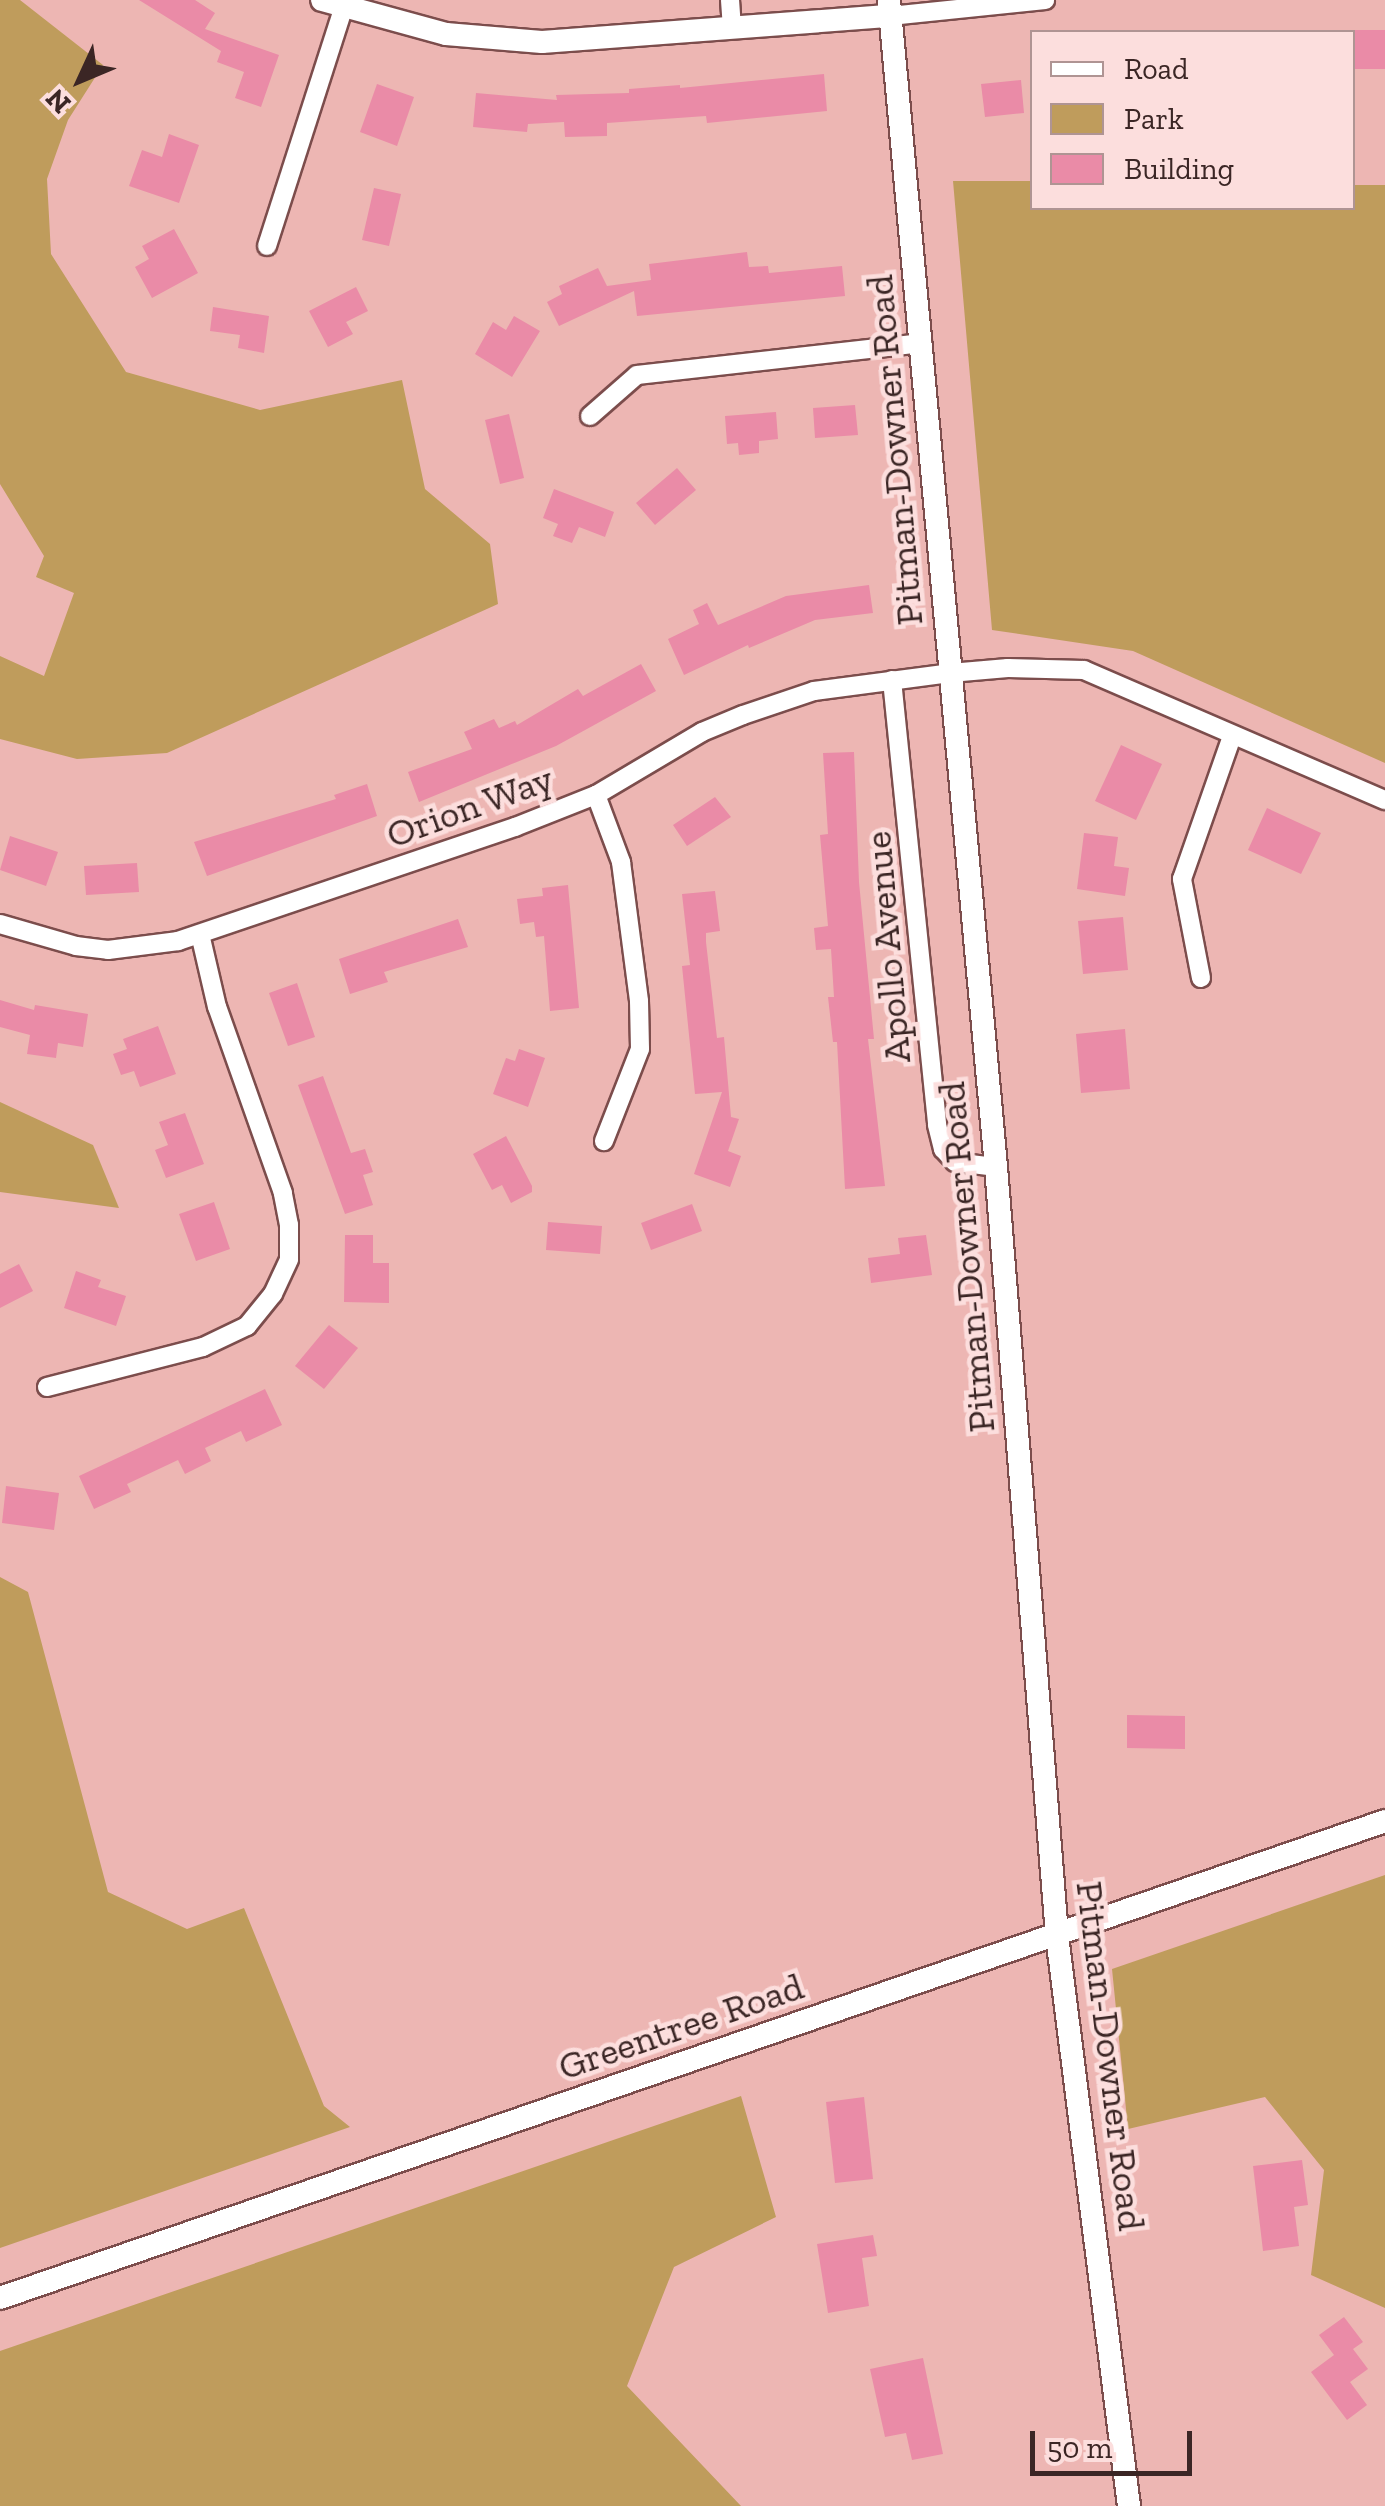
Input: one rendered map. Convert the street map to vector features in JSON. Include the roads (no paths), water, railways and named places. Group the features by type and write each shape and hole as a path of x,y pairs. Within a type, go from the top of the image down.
{"street":[{"path":"730,0 732,28"},
{"path":"266,246 337,3 484,40 542,42 732,28 889,8 1045,0"},
{"name":"Pitman-Downer Road","path":"889,8 996,1167 1057,1936 1129,2506"},
{"path":"590,416 637,375 922,342"},
{"name":"Orion Way","path":"0,924 76,946 108,950 145,948 200,934 336,891 596,794 702,732 743,715 814,691 950,673 1008,668 1084,670 1385,800"},
{"name":"Apollo Avenue","path":"892,680 911,830 937,1124 943,1149 955,1162 996,1167"},
{"path":"1202,978 1182,879 1232,736"},
{"path":"596,794 621,862 640,1049 604,1141"},
{"path":"47,1387 203,1348 247,1326 273,1294 289,1260 289,1226 283,1193 217,1007 200,934"},
{"name":"Greentree Road","path":"0,2298 1385,1821"}]}
